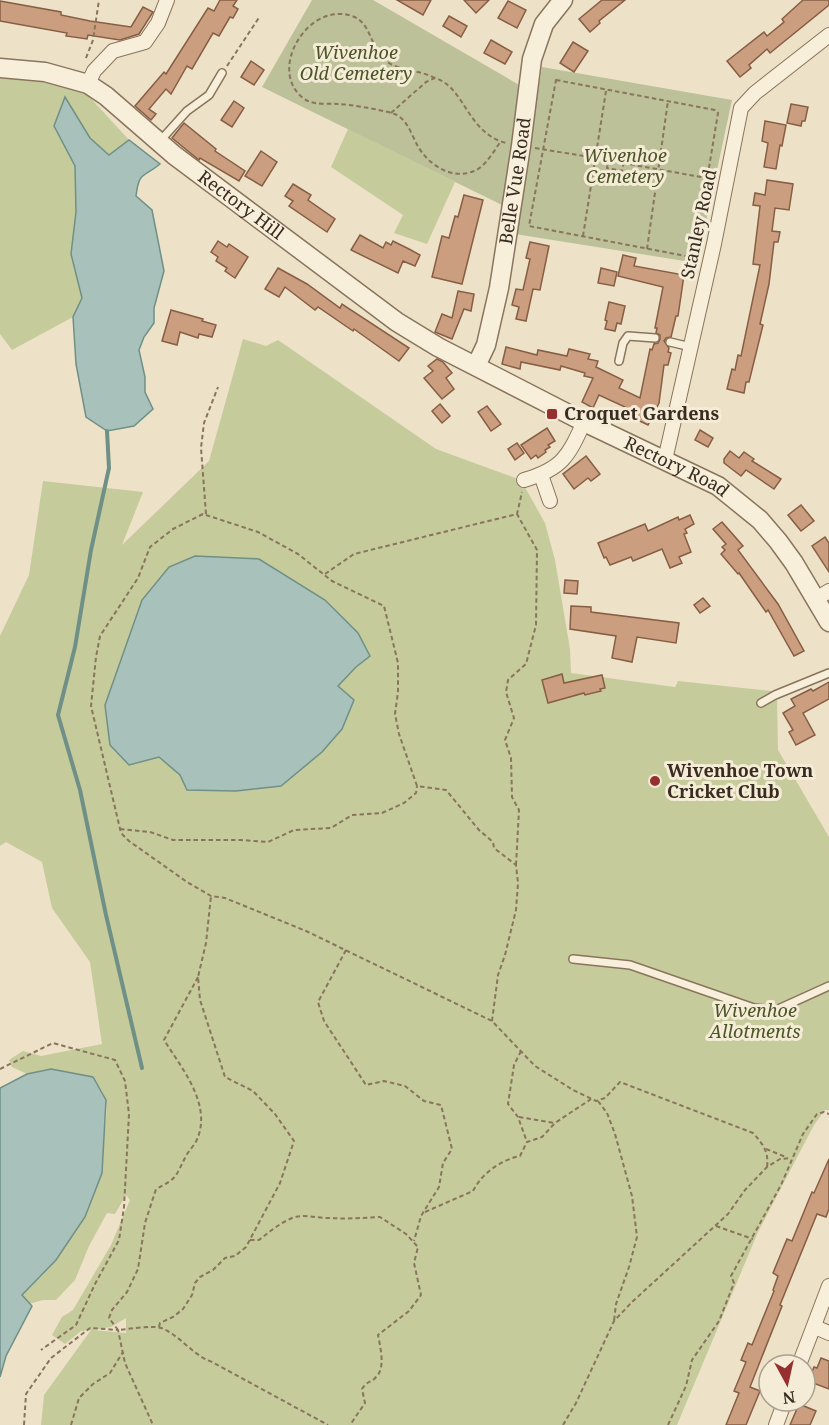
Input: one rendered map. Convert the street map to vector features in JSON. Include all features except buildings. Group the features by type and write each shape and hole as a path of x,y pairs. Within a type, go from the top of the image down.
{"street":[{"path":"89,82 113,51 144,42 158,23 167,0"},
{"name":"Belle Vue Road","path":"476,366 486,345 493,321 521,146 532,59 544,24 563,0"},
{"name":"Stanley Road","path":"665,460 727,182 741,108 746,101 829,34"},
{"name":"Rectory Hill","path":"0,68 45,72 89,82 159,143 263,224 397,322 476,366"},
{"name":"Rectory Road","path":"476,366 584,422 718,486 760,520 823,595 829,622"},
{"path":"524,480 541,475 565,459 584,422"},
{"path":"541,475 550,501"},
{"path":"804,1353 829,1286"},
{"path":"815,1327 829,1333"}],"lane":[{"path":"159,143 187,111 209,95 222,73"},
{"path":"619,361 623,343 628,336 655,338"},
{"path":"670,342 691,347"},
{"path":"761,703 829,673"},
{"path":"573,958 630,965 754,1008 776,1010 829,986"}],"path":[{"path":"89,82 84,72 84,65 93,40 98,0"},
{"path":"501,141 491,156 475,171 463,174 446,172 432,164 421,151 406,123 391,113 352,105 315,104 304,99 294,88 290,75 294,47 307,27 317,20 331,15 350,15 362,21 376,49 386,61 402,69 435,78 447,84 476,123 492,138 501,141 513,146 608,160"},
{"path":"222,73 260,16"},
{"path":"391,113 426,82 435,78"},
{"path":"556,80 668,101 715,110 718,113 700,222 691,257 529,226 556,80"},
{"path":"583,236 606,90"},
{"path":"647,249 668,101"},
{"path":"610,152 625,155 622,171 607,168 608,160 610,152"},
{"path":"623,163 727,182"},
{"path":"206,515 201,448 204,423 218,387"},
{"path":"492,1021 498,975 516,910 518,883 516,865 519,810 512,797 511,758 505,740 514,718 506,692 508,680 526,664 536,626 537,550 517,513 524,480"},
{"path":"324,575 354,554 517,513"},
{"path":"120,829 150,832 173,840 268,842 294,830 331,828 352,816 382,813 404,803 416,793 417,786 399,734 395,714 398,663 384,606 332,581 298,554 258,531 203,514 173,529 150,547 138,578 100,636 91,706 121,834 129,842 211,896 225,898 306,931 492,1021 535,1066 598,1101 607,1113 632,1196 637,1238 616,1304 614,1321 576,1403 563,1425"},
{"path":"417,786 446,790 479,830 493,842 494,848 516,865"},
{"path":"153,1425 125,1363 118,1330 109,1318 112,1310 127,1292 138,1269 145,1222 156,1189 174,1180 187,1153 199,1136 201,1114 197,1094 164,1040 198,977 206,944 211,896"},
{"path":"346,950 318,1002 324,1022 366,1085 384,1081 405,1086 424,1101 441,1105 452,1149 443,1162 439,1187 423,1213 414,1242"},
{"path":"159,1327 160,1323 183,1310 200,1277 213,1270 225,1258 235,1256 246,1247 280,1183 294,1141 275,1114 253,1091 225,1077 200,1000 198,977"},
{"path":"0,1069 53,1043 115,1060 125,1081 129,1114 124,1207 119,1240 76,1325 41,1350"},
{"path":"521,1051 514,1065 508,1104 518,1117 527,1142"},
{"path":"598,1101 605,1098 620,1082 753,1133 766,1149 767,1167"},
{"path":"423,1213 473,1191 478,1181 505,1160 520,1156 527,1142 542,1137 555,1123 591,1099"},
{"path":"668,1425 686,1386 692,1360 718,1321 734,1283 731,1276 753,1239 790,1158 817,1114 824,1112 829,1114"},
{"path":"518,1117 555,1123"},
{"path":"766,1149 790,1158"},
{"path":"614,1321 716,1226 767,1167 790,1158"},
{"path":"250,1240 259,1240 278,1224 292,1218 380,1217 406,1234 418,1247 414,1263 421,1295 409,1311 378,1335 381,1369 376,1377 367,1382 362,1389 365,1403 350,1425"},
{"path":"716,1226 753,1239"},
{"path":"24,1425 26,1395 51,1358 90,1328 118,1330 159,1327 203,1358 328,1425"},
{"path":"70,1425 79,1398 93,1384 110,1373 123,1352"}],"green space":[{"name":"Wivenhoe Old Cemetery","path":"312,0 373,0 521,86 504,206 262,87"},
{"name":"Wivenhoe Cemetery","path":"542,67 732,100 697,263 515,234"},
{"path":"0,74 49,76 85,92 129,140 110,155 90,138 66,98 54,126 75,166 76,212 71,254 82,298 73,317 12,350 0,334"},
{"path":"348,129 455,182 427,244 394,233 403,215 331,167"},
{"name":"Wivenhoe Allotments","path":"243,339 266,346 278,340 436,449 521,480 545,523 555,560 570,649 571,673 675,687 678,681 772,691 777,698 778,750 829,837 829,1110 825,1110 814,1125 758,1232 677,1425 41,1425 44,1395 91,1330 81,1331 65,1344 52,1335 62,1317 73,1310 111,1245 130,1200 126,1195 115,1214 107,1213 89,1246 75,1280 56,1300 43,1300 29,1304 22,1295 57,1258 82,1205 98,1157 106,1116 106,1101 93,1077 51,1069 27,1074 12,1067 9,1060 23,1051 41,1056 102,1044 90,962 52,908 42,862 6,842 0,846 0,636 29,575 43,481 143,492 122,545 209,461","holes":["259,559 344,620 358,633 370,656 338,686 180,775 159,757","126,1318 126,1333 93,1330 111,1327"]}],"water":[{"path":"65,97 90,138 109,155 129,140 160,164 140,179 136,196 152,210 164,271 154,308 154,323 144,337 139,350 145,377 145,392 153,409 134,426 107,431 86,417 76,364 73,317 82,298 71,254 76,212 75,166 54,126"},
{"path":"195,556 259,559 325,600 358,633 370,656 338,686 354,700 342,729 322,752 281,786 236,791 187,790 180,775 159,757 129,765 110,745 105,705 142,600 169,567"},
{"path":"51,1069 93,1077 106,1100 102,1173 85,1217 56,1260 22,1295 32,1306 6,1356 0,1377 0,1088 27,1074"}],"waterway":[{"path":"107,431 109,468 91,550 75,647 58,715 80,790 106,915 142,1068"}],"place":[{"name":"Croquet Gardens","path":"552,414"},
{"name":"Wivenhoe Town Cricket Club","path":"655,781"}]}
